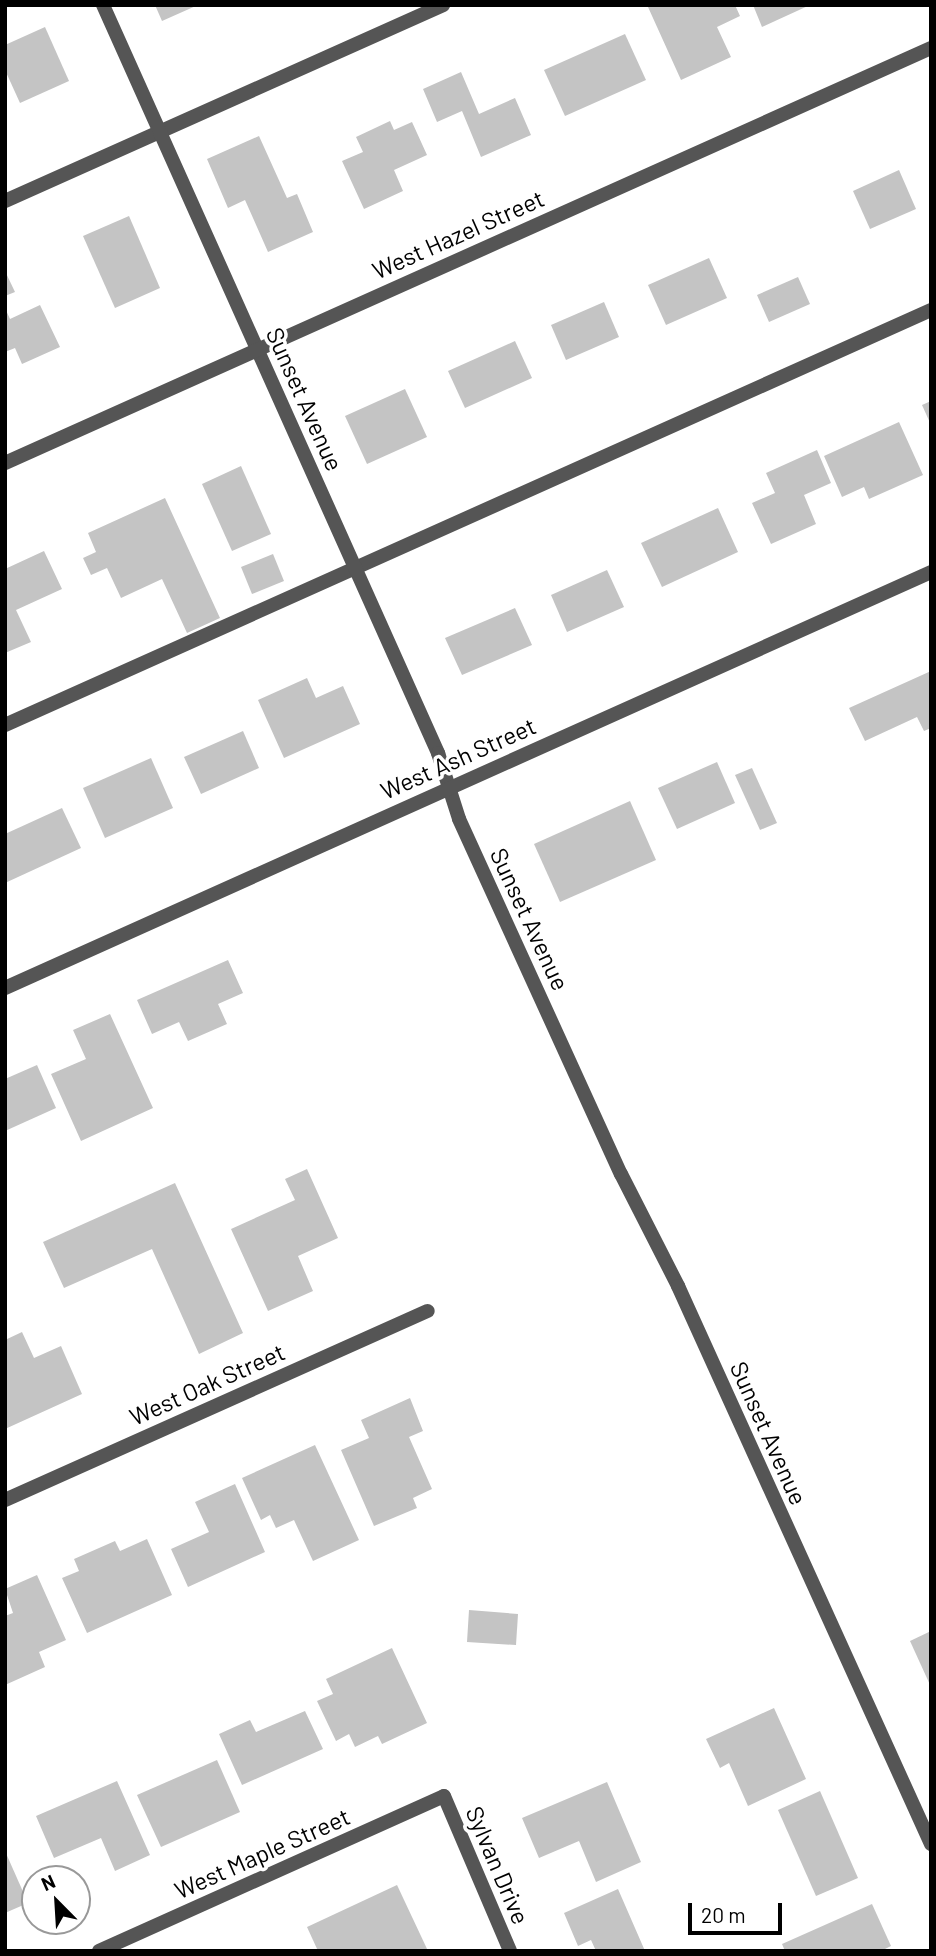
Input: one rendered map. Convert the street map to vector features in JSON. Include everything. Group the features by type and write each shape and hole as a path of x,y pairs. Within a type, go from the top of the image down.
{"street":[{"name":"Sunset Avenue","path":"103,5 354,565 450,786 459,819 621,1174 678,1286 931,1844"},
{"path":"5,201 443,5"},
{"name":"West Hazel Street","path":"5,463 931,48"},
{"path":"5,725 354,565 931,310"},
{"name":"West Ash Street","path":"5,988 931,572"},
{"name":"West Oak Street","path":"5,1500 428,1311"},
{"name":"West Maple Street","path":"99,1951 444,1796"},
{"name":"Sylvan Drive","path":"444,1796 510,1951"}],"building":[{"path":"155,5 198,5 162,21"},
{"path":"735,5 740,16 717,27 731,57 681,80 648,7"},
{"path":"753,5 810,5 762,27"},
{"path":"45,27 69,81 20,103 5,70 5,45"},
{"path":"625,34 646,80 565,116 544,70"},
{"path":"461,72 479,114 515,98 531,135 481,157 462,111 437,122 423,89"},
{"path":"390,121 394,130 412,122 427,155 394,170 403,191 364,209 342,161 363,152 356,137"},
{"path":"259,136 287,198 297,194 313,232 268,252 245,200 228,208 207,159"},
{"path":"899,170 916,209 870,229 853,191"},
{"path":"129,216 160,288 115,308 83,236"},
{"path":"709,258 727,298 666,325 648,285"},
{"path":"5,271 15,292 5,296"},
{"path":"798,277 810,304 769,322 757,295"},
{"path":"604,302 619,337 566,360 551,325"},
{"path":"40,305 60,347 22,364 15,348 5,352 5,308 10,319"},
{"path":"515,341 532,378 465,408 448,371"},
{"path":"405,389 427,437 367,464 345,416"},
{"path":"931,401 931,425 922,405"},
{"path":"899,422 923,475 869,499 864,487 842,497 824,456"},
{"path":"817,450 831,483 804,495 816,524 771,544 752,503 775,493 766,473"},
{"path":"241,466 271,534 232,551 202,484"},
{"path":"165,498 220,618 187,633 162,579 121,598 107,568 91,575 83,558 96,552 88,533"},
{"path":"718,508 738,552 662,587 641,543"},
{"path":"44,551 62,589 16,610 31,642 5,653 5,569"},
{"path":"273,554 284,581 252,594 241,567"},
{"path":"607,570 624,607 567,632 551,595"},
{"path":"515,608 532,645 462,675 445,638"},
{"path":"931,671 931,728 924,731 917,717 865,741 849,708"},
{"path":"307,678 316,698 343,686 360,724 284,758 258,700"},
{"path":"243,731 259,768 201,794 184,757"},
{"path":"151,758 173,808 105,838 83,788"},
{"path":"717,762 735,803 677,829 658,788"},
{"path":"752,768 777,823 760,830 735,775"},
{"path":"630,801 656,860 560,902 534,844"},
{"path":"62,808 81,848 5,883 5,834"},
{"path":"228,960 243,993 218,1004 227,1024 188,1041 179,1022 152,1034 137,1000"},
{"path":"110,1014 153,1108 81,1141 51,1074 86,1059 73,1030"},
{"path":"37,1065 56,1108 5,1131 5,1079"},
{"path":"307,1169 338,1238 298,1256 313,1291 268,1311 231,1229 295,1200 285,1179"},
{"path":"175,1183 243,1333 199,1354 152,1249 64,1288 43,1242"},
{"path":"22,1332 34,1358 61,1346 82,1394 5,1429 5,1340"},
{"path":"410,1398 423,1431 409,1437 432,1489 413,1498 417,1508 374,1526 341,1450 369,1438 361,1420"},
{"path":"315,1445 359,1540 313,1561 294,1520 276,1528 270,1515 261,1520 242,1478"},
{"path":"235,1484 265,1552 188,1587 171,1549 209,1532 195,1502"},
{"path":"147,1539 172,1595 87,1633 62,1578 79,1571 74,1559 115,1541 120,1551"},
{"path":"37,1575 66,1640 39,1652 45,1667 5,1685 5,1616 13,1613 5,1589"},
{"path":"469,1610 518,1614 516,1645 467,1642"},
{"path":"931,1631 931,1687 910,1641"},
{"path":"392,1648 427,1723 382,1744 378,1736 355,1747 349,1734 336,1741 317,1701 333,1694 326,1679"},
{"path":"774,1708 806,1779 748,1806 729,1763 720,1768 706,1739"},
{"path":"305,1711 323,1749 242,1785 219,1734 250,1720 256,1732"},
{"path":"217,1760 240,1812 161,1847 137,1795"},
{"path":"117,1781 150,1855 115,1871 101,1838 54,1858 36,1816"},
{"path":"607,1782 641,1862 596,1882 579,1841 539,1858 522,1818"},
{"path":"820,1791 858,1878 816,1896 778,1810"},
{"path":"5,1851 21,1887 21,1906 5,1913"},
{"path":"397,1885 428,1951 318,1951 307,1927"},
{"path":"618,1889 645,1951 596,1951 591,1940 578,1946 564,1913"},
{"path":"872,1904 891,1946 881,1951 785,1951 782,1944"}]}
